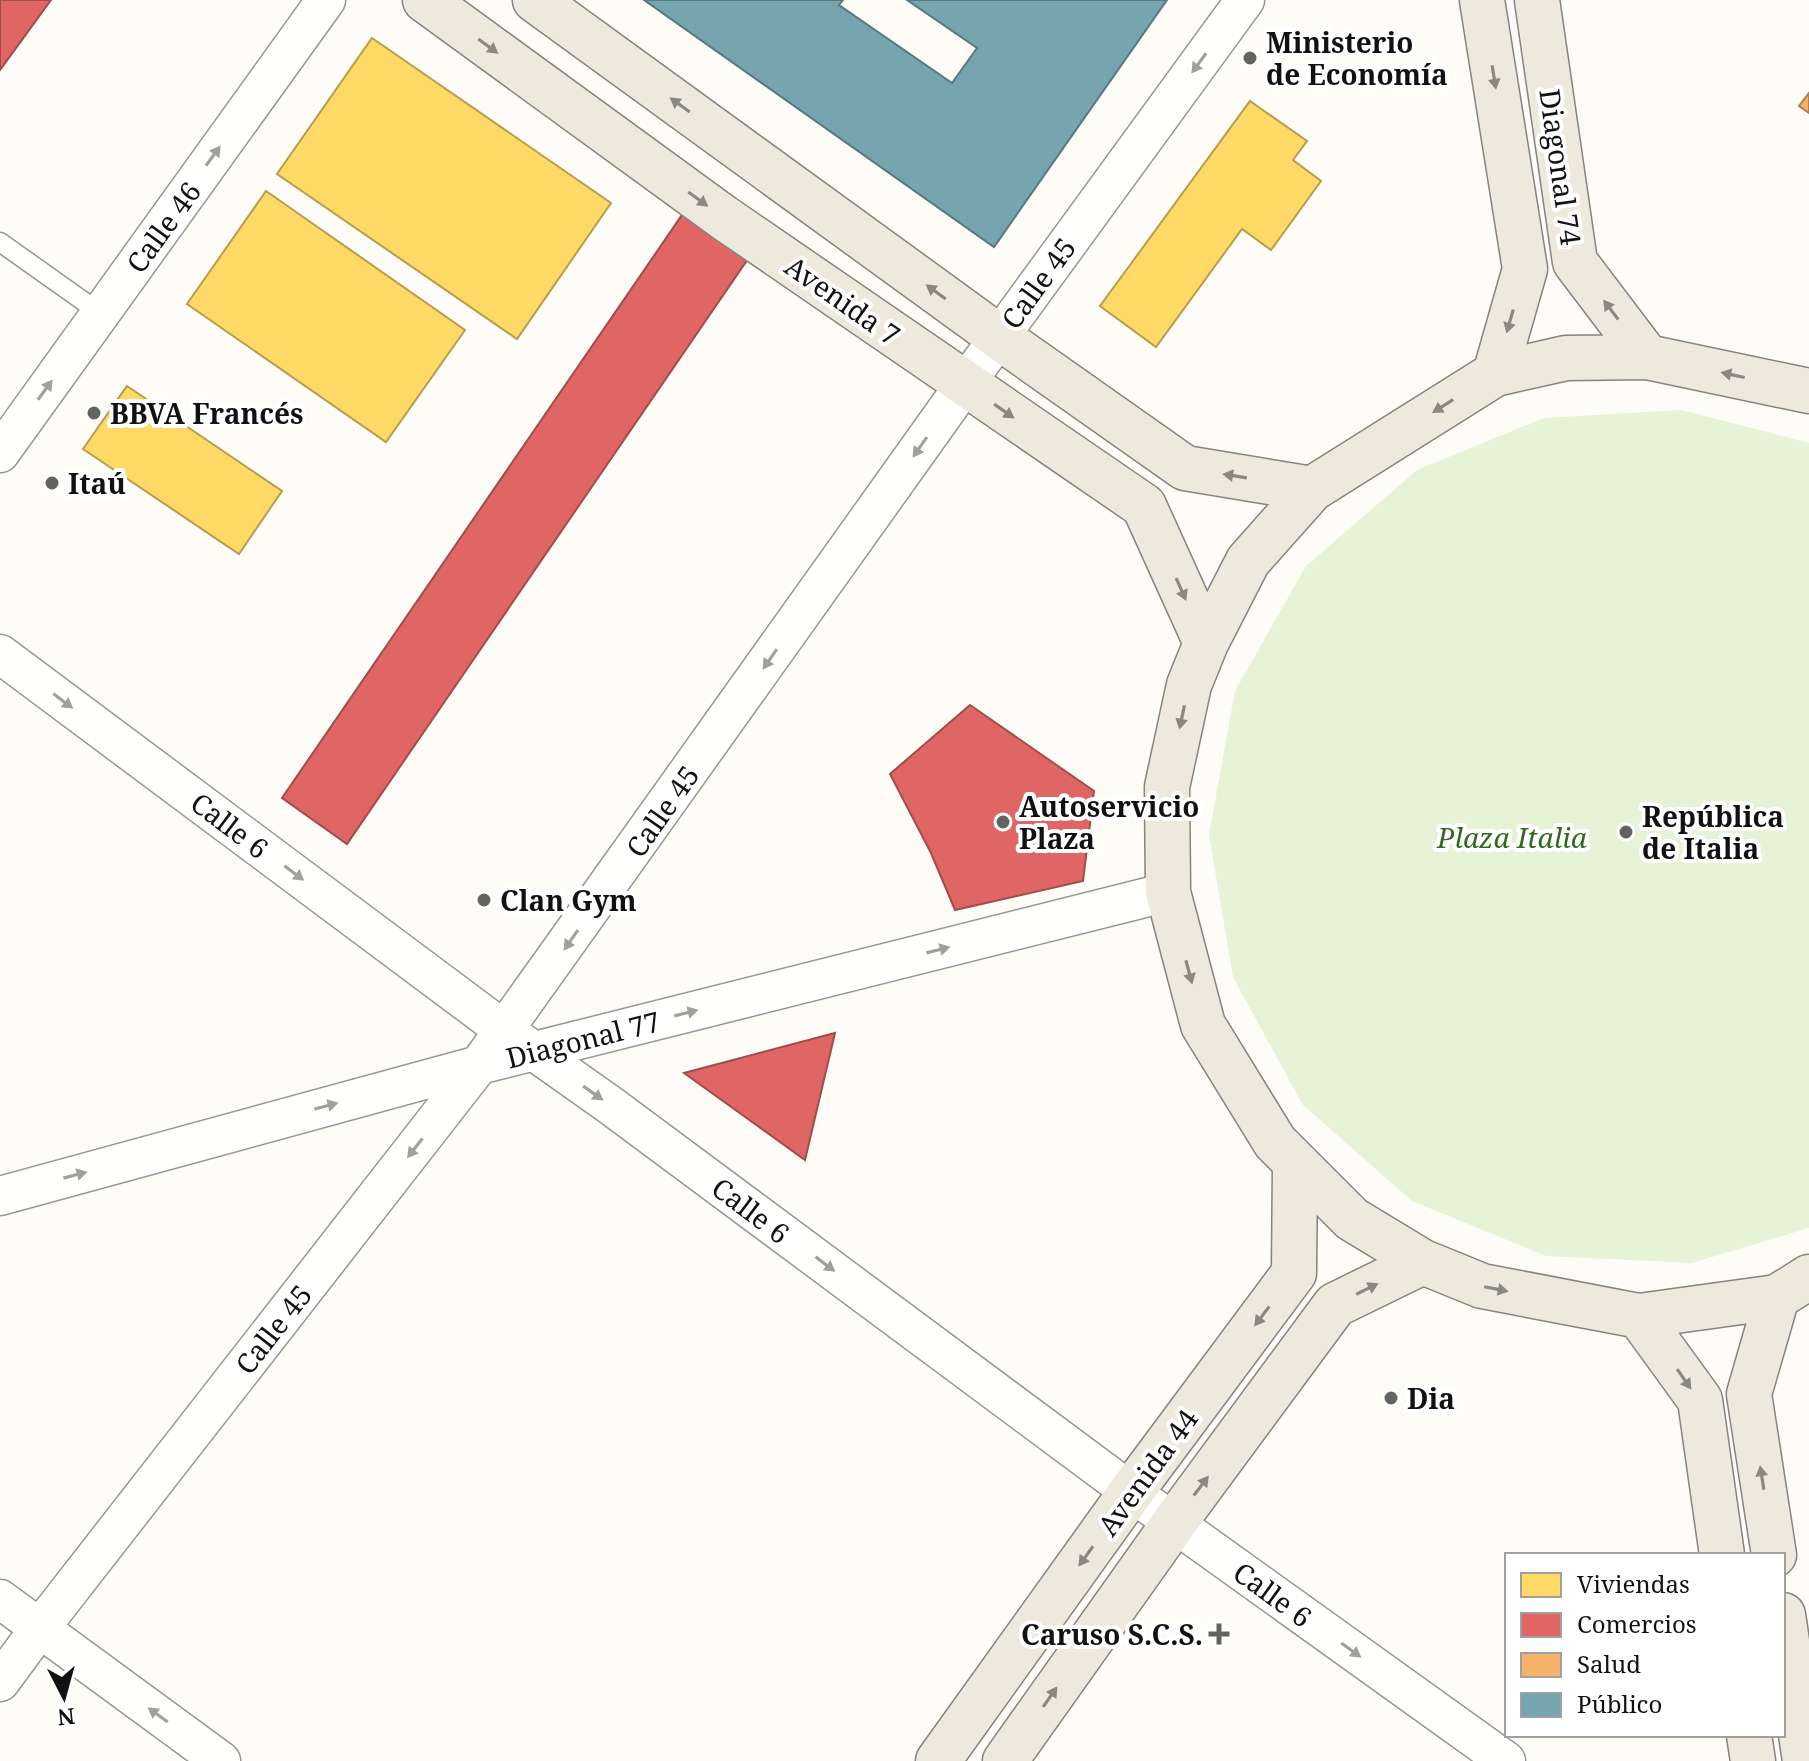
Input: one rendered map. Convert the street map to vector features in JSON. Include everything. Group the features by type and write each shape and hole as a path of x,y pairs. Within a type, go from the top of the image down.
{"main road":[{"name":"Avenida 7","path":"425,0 723,217 1144,506 1206,643"},
{"path":"535,0 1185,468 1312,489"},
{"name":"Diagonal 74","path":"1482,0 1525,269 1495,374"},
{"name":"Diagonal 74","path":"1537,0 1575,262 1647,357"},
{"path":"1793,1287 1639,1316 1482,1286 1423,1262 1352,1219 1275,1142 1203,1025 1168,892 1167,787 1189,685 1206,643 1248,561 1312,489 1495,374 1566,358 1647,357 1809,391"},
{"name":"Avenida 44","path":"938,1761 1131,1492 1294,1273 1295,1164"},
{"name":"Avenida 44","path":"1005,1761 1174,1523 1335,1305 1423,1262"},
{"path":"1774,1553 1749,1394 1793,1287"},
{"path":"1639,1316 1700,1400 1722,1553"},
{"path":"1785,1628 1805,1761"},
{"path":"1749,1737 1753,1761"}],"street":[{"name":"Calle 46","path":"0,453 326,0"},
{"name":"Calle 45","path":"519,1040 564,950 965,384 1245,0"},
{"name":"Calle 6","path":"0,654 1131,1492 1506,1761"},
{"name":"Diagonal 77","path":"0,1196 479,1065 519,1040 1168,892"},
{"name":"Calle 45","path":"0,1682 479,1065"},
{"path":"0,1599 221,1761"}],"lane":[{"path":"0,242 100,313"}],"green space":[{"name":"Plaza Italia","path":"1682,410 1809,443 1809,1228 1692,1263 1546,1256 1412,1201 1303,1105 1233,977 1209,835 1235,691 1306,566 1417,470 1544,418"}],"building: Viviendas":[{"path":"372,38 611,203 517,339 277,174"},
{"path":"1250,101 1307,141 1293,160 1321,181 1271,250 1242,229 1156,347 1100,306"},
{"path":"266,191 465,330 386,442 187,304"},
{"path":"127,386 282,491 239,554 83,449"}],"building: Comercios":[{"path":"0,0 51,0 0,70"},
{"path":"684,212 750,256 347,844 282,798"},
{"name":"Autoservicio Plaza","path":"970,705 1094,791 1083,881 955,910 931,853 890,774"},
{"path":"835,1033 805,1160 684,1073"}],"building: Salud":[{"path":"1809,93 1809,113 1799,106"}],"building: Público":[{"path":"644,0 843,0 839,5 952,83 977,48 907,0 1167,0 994,247"}],"place":[{"name":"Ministerio de Economía","path":"1250,58"},
{"name":"BBVA Francés","path":"94,413"},
{"name":"Itaú","path":"52,483"},
{"name":"Autoservicio Plaza","path":"1003,822"},
{"name":"República de Italia","path":"1626,832"},
{"name":"Clan Gym","path":"484,900"},
{"name":"Dia","path":"1391,1398"},
{"name":"Caruso S.C.S.","path":"1219,1634"}]}
